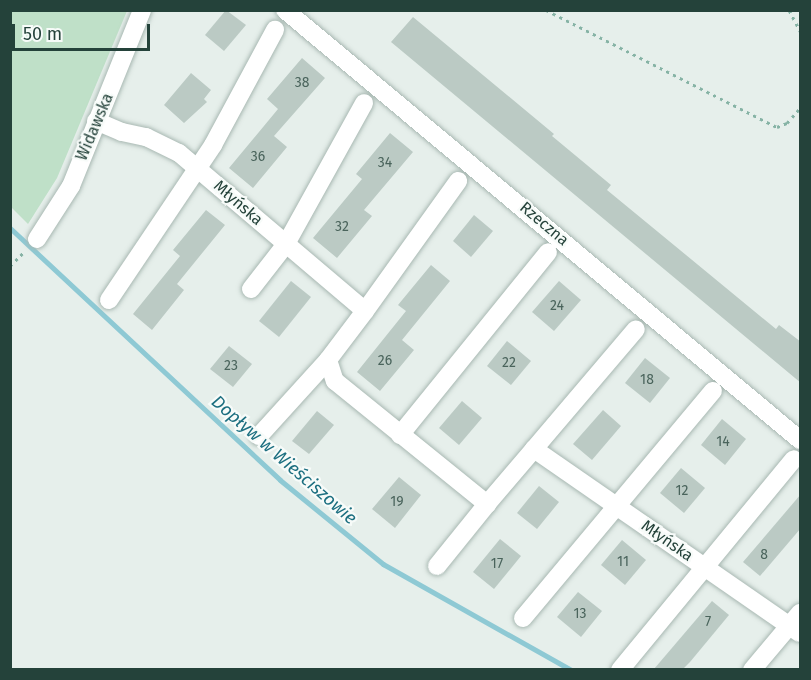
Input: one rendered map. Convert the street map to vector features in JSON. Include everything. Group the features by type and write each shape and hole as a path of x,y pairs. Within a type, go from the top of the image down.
{"street":[{"name":"Widawska","path":"37,238 71,186 142,10"},
{"name":"Rzeczna","path":"285,10 801,440"},
{"path":"109,300 197,168 275,30"},
{"path":"251,289 286,244 364,103"},
{"name":"Młyńska","path":"96,120 165,145 197,168 365,310"},
{"path":"260,436 328,360 458,181"},
{"path":"400,435 548,252"},
{"path":"437,567 487,504 636,330"},
{"path":"328,360 334,381 487,504"},
{"path":"523,618 712,391"},
{"name":"Młyńska","path":"534,449 705,567 797,624"},
{"path":"620,669 794,459"},
{"path":"752,669 797,624"}],"path":[{"path":"546,10 777,128 787,123 801,108"},
{"path":"789,10 801,31"},
{"path":"10,266 22,255"}],"green space":[{"path":"10,11 127,11 57,178 28,224 11,207"}],"building":[{"path":"226,10 246,25 224,51 205,35"},
{"path":"413,17 554,134 552,136 611,185 607,190 776,329 779,325 801,342 801,383 391,42"},
{"path":"302,58 325,78 274,136 287,147 253,188 229,168 278,109 267,99"},
{"path":"191,73 211,90 204,99 207,102 184,123 164,105"},
{"path":"390,133 413,152 364,210 372,216 337,258 313,238 362,179 356,174"},
{"path":"206,210 225,225 177,284 184,290 152,330 133,314 180,256 173,250"},
{"path":"474,215 493,231 471,257 453,241"},
{"path":"431,265 450,281 402,340 414,350 380,391 357,372 406,311 398,305"},
{"path":"291,281 311,297 279,337 259,321"},
{"path":"559,281 581,300 554,331 532,312"},
{"path":"507,341 531,361 511,385 487,366"},
{"path":"229,346 252,364 233,387 210,369"},
{"path":"645,358 670,378 650,403 625,383"},
{"path":"462,401 482,418 459,445 439,428"},
{"path":"603,410 621,426 592,460 573,444"},
{"path":"317,411 334,425 309,454 292,441"},
{"path":"722,419 746,439 725,465 701,445"},
{"path":"681,468 705,488 684,513 660,493"},
{"path":"399,477 421,495 395,528 372,509"},
{"path":"539,486 559,502 537,529 517,513"},
{"path":"801,494 801,528 760,576 743,562"},
{"path":"500,539 521,556 494,589 473,572"},
{"path":"622,540 646,560 625,585 601,565"},
{"path":"578,592 602,611 581,637 557,617"},
{"path":"712,601 729,615 690,662 683,669 654,669"}],"waterway":[{"name":"Dopływ w Wieściszowie","path":"10,228 280,480 383,564 571,670"}]}
